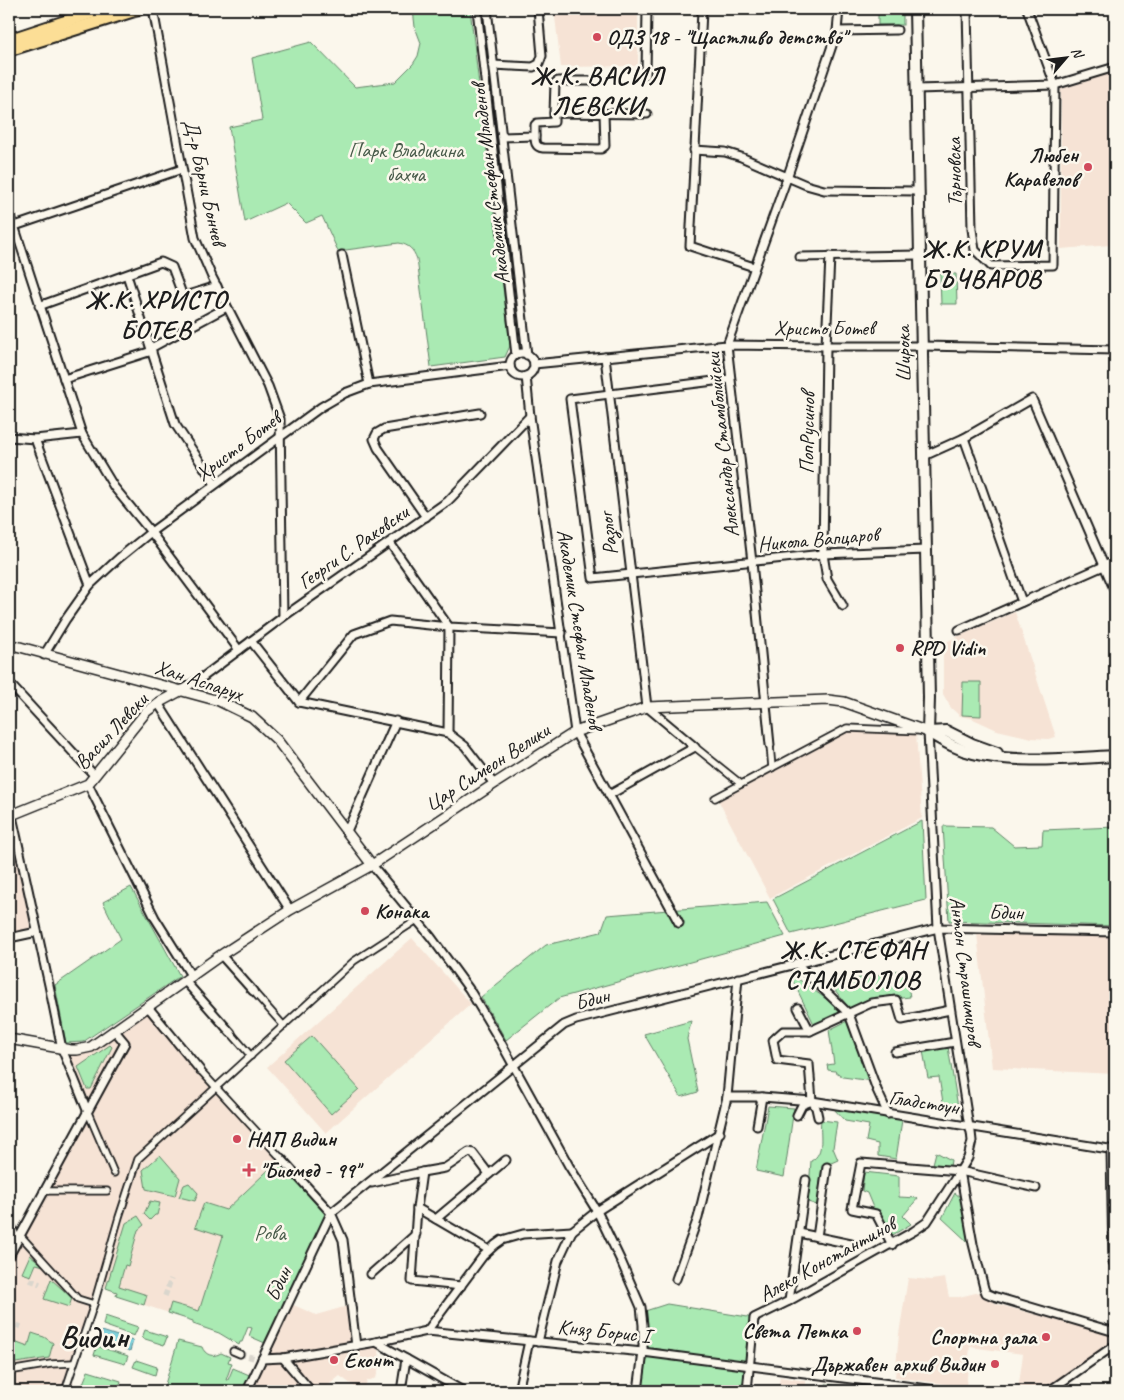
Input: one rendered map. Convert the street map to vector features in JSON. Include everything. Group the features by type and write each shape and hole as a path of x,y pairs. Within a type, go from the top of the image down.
{"main road":[{"path":"9,40 104,9"},
{"path":"9,50 139,9"},
{"name":"Широка","path":"915,9 929,698"},
{"name":"Антон Страшимиров","path":"928,732 929,698"},
{"name":"Цар Симеон Велики","path":"928,732 948,744 971,753 992,757 1021,759 1115,756"}],"street":[{"name":"Д-р Бърни Бончев","path":"153,9 195,238 227,307 268,386 280,419 282,435 283,617"},
{"name":"Академик Стефан Младенов","path":"477,9 516,355"},
{"name":"Академик Стефан Младенов","path":"487,9 527,355"},
{"path":"494,65 533,67 539,64 542,56 538,9"},
{"path":"646,75 647,9"},
{"path":"704,9 702,12 690,246 754,267"},
{"name":"Александър Стамболийски","path":"770,745 752,562 727,344 837,32 839,9"},
{"name":"Търновска","path":"967,9 972,229 975,250 991,266 1053,265 1055,85"},
{"path":"1027,9 1055,85"},
{"path":"837,32 897,30"},
{"path":"916,89 970,89 1055,85 1115,67"},
{"path":"589,81 558,81 555,83 554,122 537,123 535,125 536,144 538,148 601,149 605,146 604,113"},
{"path":"554,113 647,114"},
{"path":"502,136 535,136"},
{"path":"694,150 725,152 741,157 787,178 824,190 918,191"},
{"path":"11,227 182,169"},
{"path":"9,210 11,227 82,434 114,487 151,532 239,650"},
{"path":"342,255 369,384"},
{"path":"800,257 919,255"},
{"name":"ПопРусинов","path":"830,256 826,346 823,554 827,579 843,606"},
{"path":"39,306 161,262 172,267 182,294 185,296 217,286"},
{"path":"127,275 175,424 215,484"},
{"path":"64,379 151,349 227,307"},
{"name":"Христо Ботев","path":"534,364 727,344 1115,350"},
{"path":"521,353 527,355 534,364 531,372 526,376 517,376 511,370 512,359 521,353"},
{"name":"Разлог","path":"605,357 647,707"},
{"name":"Христо Ботев","path":"44,655 90,585 118,558 320,407 345,393 369,384 510,366"},
{"name":"Академик Стефан Младенов","path":"526,376 575,732 680,923"},
{"path":"609,394 730,379"},
{"name":"Никола Вапцаров","path":"609,394 570,399 593,578 823,554 926,550"},
{"path":"924,456 964,438 1032,399 1115,591"},
{"path":"426,517 378,448 374,439 377,433 384,429 480,413"},
{"name":"Георги С. Раковски","path":"182,690 203,677 283,617 448,501 530,416"},
{"path":"9,437 35,439 82,434"},
{"path":"964,438 1022,602"},
{"path":"35,439 90,585"},
{"path":"390,543 449,628 448,733"},
{"path":"958,630 1115,561"},
{"path":"299,702 354,634 390,621 449,628 562,633"},
{"path":"251,641 299,702 448,733 465,746 494,784"},
{"name":"Хан Аспарух","path":"9,644 44,655 218,700 252,717 277,740 372,865"},
{"path":"9,683 94,775"},
{"name":"Васил Левски","path":"10,813 88,784 138,721 158,703 182,690"},
{"name":"Цар Симеон Велики","path":"62,1049 77,1050 91,1047 221,955 290,910 372,865 575,732 647,707 811,699 844,702 928,732"},
{"path":"158,703 290,910"},
{"path":"647,707 741,784"},
{"path":"347,831 396,721"},
{"path":"715,798 847,728 928,732"},
{"name":"Антон Страшимиров","path":"928,732 938,928 969,1127 972,1132 968,1158 960,1171"},
{"path":"770,745 772,768"},
{"path":"609,795 695,747"},
{"path":"88,784 154,918 188,979 251,1056"},
{"path":"10,813 62,1049 114,1172"},
{"path":"372,865 448,959 468,989 515,1066 569,1166 597,1211 622,1262 643,1315 643,1352 638,1391"},
{"path":"65,1391 94,1304 138,1159 354,962 417,920"},
{"name":"Бдин","path":"247,1391 331,1213 564,1025 576,1020 938,928 1115,932"},
{"path":"9,938 37,932"},
{"path":"221,955 284,1026"},
{"path":"796,963 850,1014 877,1090 888,1114"},
{"path":"676,1279 698,1218 720,1133 727,1097 738,978"},
{"path":"818,1117 812,1101 809,1064 777,1060 773,1040 783,1032 810,1031 871,1003 896,1000 902,1020 950,1010"},
{"path":"148,1007 200,1070 331,1213 343,1240 356,1346"},
{"path":"798,1008 810,1031"},
{"path":"9,1255 125,1043 115,1031"},
{"path":"9,1039 62,1049"},
{"path":"895,1052 956,1042"},
{"name":"Гладстоун","path":"727,1097 762,1097 812,1101 1113,1150"},
{"path":"758,1126 762,1097"},
{"path":"797,1115 802,1105 812,1101"},
{"path":"538,1342 558,1261 572,1231 597,1211 720,1133"},
{"path":"1113,1150 1113,1262"},
{"path":"369,1183 444,1168 469,1152 473,1154 489,1174"},
{"path":"436,1219 506,1160"},
{"path":"892,1244 876,1214 852,1209 861,1163 960,1171 1036,1188"},
{"path":"817,1237 827,1167"},
{"path":"960,1171 973,1244 986,1293 1115,1332"},
{"name":"Алеко Константинов","path":"747,1391 754,1318 789,1301 892,1244 927,1222 960,1171"},
{"path":"422,1172 417,1208 412,1281 461,1286"},
{"path":"789,1301 806,1180"},
{"path":"43,1191 107,1191"},
{"path":"417,1208 489,1250"},
{"path":"9,1222 19,1238 78,1299 94,1304"},
{"path":"427,1331 489,1250 502,1240 523,1234 572,1231"},
{"path":"799,1233 851,1244"},
{"path":"371,1274 416,1234"},
{"name":"Княз Борис I","path":"261,1360 356,1346 427,1331 643,1352 750,1365 899,1388 944,1391"},
{"path":"518,1391 529,1341"},
{"path":"376,1342 463,1391"},
{"path":"1049,1391 1115,1345"},
{"path":"233,1351 240,1354"},
{"path":"282,1358 311,1391"},
{"path":"401,1391 406,1359"},
{"path":"9,1371 51,1364 74,1364"}],"shaded area":[{"name":"ОДЗ 18 - \"Щастливо детство\"","path":"554,9 638,9 638,66 561,67"},
{"name":"Любен Каравелов","path":"1115,72 1115,316 1113,317 1111,245 1061,249 1061,89"},
{"path":"1015,612 1056,737 1048,739 1032,738 997,730 971,718 960,716 951,708 943,694 943,643"},
{"path":"845,728 916,733 922,818 770,898 717,798"},
{"path":"9,832 11,832 31,929 9,933"},
{"path":"977,934 1115,937 1115,1074 992,1068"},
{"path":"412,938 471,1004 326,1133 267,1067"},
{"path":"148,1007 281,1158 226,1210 205,1203 223,1236 199,1311 194,1321 116,1296 117,1292 100,1285 68,1381 100,1391 9,1391 9,1222 17,1240 87,1111 62,1049 77,1050"},
{"path":"908,1278 931,1280 945,1278 949,1297 959,1297 980,1292 997,1304 1114,1336 1115,1343 1044,1391 1018,1391 1023,1354 970,1347 966,1387 895,1377 899,1334"},
{"path":"289,1303 316,1315 351,1305 356,1345 376,1342 381,1360 376,1378 367,1381 364,1389 355,1387 340,1376 321,1391 247,1391"},
{"path":"780,1377 806,1381 805,1391 778,1390"}],"green space":[{"name":"Парк Владикина бахча","path":"413,9 470,9 510,346 505,357 431,367 417,259 408,246 399,243 338,251 322,216 306,223 286,203 245,222 229,127 262,120 252,58 311,42 355,87 395,82 413,64 418,56 421,43 415,27"},
{"path":"878,9 903,9 903,25 878,25"},
{"path":"940,274 956,274 957,304 941,304"},
{"path":"963,682 981,682 981,716 962,715"},
{"path":"922,821 926,900 791,934 773,899"},
{"path":"943,826 991,827 1014,846 1042,845 1043,830 1115,827 1115,926 949,921"},
{"path":"131,887 180,976 83,1042 66,1043 55,985 121,939 103,902"},
{"path":"767,902 785,936 559,998 506,1040 481,997 546,945 601,932 607,915"},
{"path":"905,969 910,997 876,1001 850,1009 834,989 845,981"},
{"path":"794,976 843,1011 815,1026 791,977"},
{"path":"849,1020 872,1081 843,1077 835,1071 828,1070 827,1065 834,1064 829,1030"},
{"path":"691,1021 687,1039 698,1092 681,1097 644,1034"},
{"path":"312,1036 359,1089 331,1114 284,1060"},
{"path":"110,1045 112,1047 91,1089 87,1089 78,1067"},
{"path":"948,1047 958,1107 944,1109 939,1077 928,1078 923,1051"},
{"path":"768,1106 794,1108 784,1177 756,1171"},
{"path":"834,1109 902,1120 896,1159 878,1156 878,1144 866,1141 869,1125 845,1121"},
{"path":"821,1120 837,1122 833,1148 838,1160 822,1167 817,1205 808,1202 811,1161 819,1153 821,1143"},
{"path":"936,1152 951,1160 950,1167 933,1164"},
{"path":"160,1155 180,1178 175,1196 146,1189 143,1170"},
{"name":"Рова","path":"281,1158 331,1213 262,1361 258,1359 265,1343 249,1336 252,1328 248,1327 239,1345 219,1333 193,1324 193,1321 168,1313 171,1303 199,1311 223,1236 195,1227 204,1203 226,1210"},
{"path":"864,1172 899,1176 899,1197 918,1198 903,1216 911,1224 891,1236 882,1216 874,1210 867,1193 862,1191"},
{"path":"189,1183 198,1193 195,1201 179,1197 184,1185"},
{"path":"955,1193 960,1197 970,1244 942,1218"},
{"path":"150,1201 160,1203 157,1215 150,1220 144,1214"},
{"path":"138,1216 144,1225 138,1230 128,1266 125,1265 119,1286 147,1295 144,1305 116,1296 117,1292 106,1288 126,1223"},
{"path":"30,1255 44,1266 36,1264 31,1276 22,1273"},
{"path":"51,1279 72,1298 69,1307 44,1299"},
{"path":"667,1304 754,1318 747,1391 638,1390 642,1312"},
{"path":"105,1316 138,1327 134,1336 103,1325"},
{"path":"145,1330 167,1337 164,1345 142,1338"},
{"path":"32,1333 44,1337 53,1343 49,1358 9,1364 9,1340 28,1347"},
{"path":"178,1341 202,1347 210,1355 221,1353 230,1357 228,1362 232,1363 226,1380 228,1380 233,1368 254,1377 247,1391 163,1391"},
{"path":"97,1346 128,1356 125,1364 94,1355"},
{"path":"136,1360 157,1367 155,1375 133,1367"},
{"path":"88,1371 121,1381 118,1391 100,1391 82,1386"},
{"path":"826,1384 872,1391 815,1391 816,1389 824,1390"}],"water":[{"path":"102,1331 133,1341 130,1351 99,1340"}],"tunnel":[{"path":"165,1296 171,1279"},
{"path":"30,1280 40,1284"},
{"path":"16,1325 24,1328"},
{"path":"240,1354 258,1359"}],"place":[{"name":"ОДЗ 18 - \"Щастливо детство\"","path":"597,37"},
{"name":"Любен Каравелов","path":"1088,167"},
{"name":"RPD Vidin","path":"900,648"},
{"name":"Конака","path":"365,911"},
{"name":"НАП Видин","path":"237,1139"},
{"name":"\"Биомед - 99\"","path":"249,1170"},
{"name":"Света Петка","path":"857,1331"},
{"name":"Спортна зала","path":"1046,1337"},
{"name":"Еконт","path":"334,1360"},
{"name":"Държавен архив Видин","path":"995,1364"}],"district":[{"name":"Ж.К. ВАСИЛ ЛЕВСКИ","path":"598,90"},
{"name":"Ж.К. КРУМ БЪЧВАРОВ","path":"982,263"},
{"name":"Ж.К. ХРИСТО БОТЕВ","path":"156,314"},
{"name":"Ж.К. СТЕФАН СТАМБОЛОВ","path":"853,964"},
{"name":"Видин","path":"94,1336"}]}
